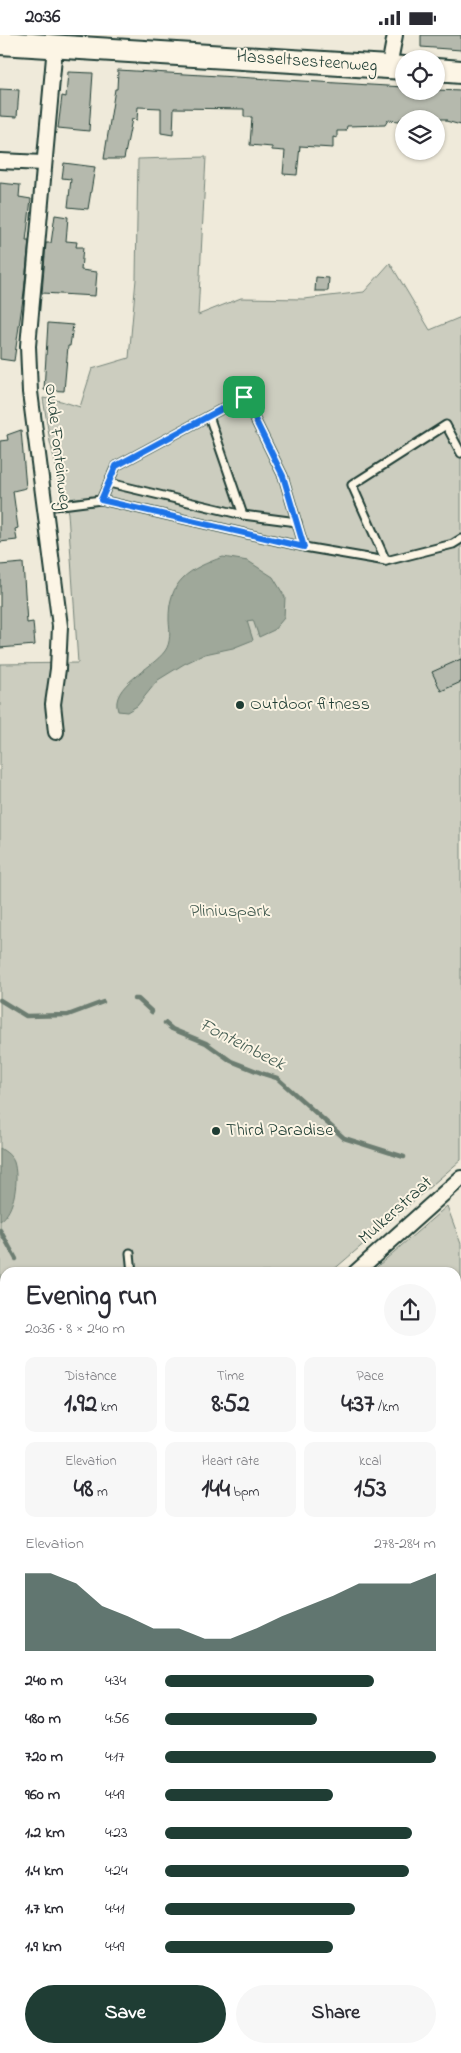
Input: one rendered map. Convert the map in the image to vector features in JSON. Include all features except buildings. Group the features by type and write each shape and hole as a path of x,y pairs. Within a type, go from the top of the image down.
{"main road":[{"name":"Hasseltsesteenweg","path":"0,43 395,67"},
{"path":"445,71 461,72"}],"street":[{"path":"394,35 395,50"},
{"name":"Oude Fonteinweg","path":"54,46 28,346 30,392 60,626 58,669 53,704 56,732"},
{"path":"0,161 43,163"},
{"name":"Mulkerstraat","path":"362,1267 461,1178"}],"lane":[{"path":"101,500 116,466 244,397 283,476 304,547"},
{"path":"209,416 244,515"},
{"path":"386,561 352,485 446,425 461,453"},
{"path":"109,483 244,515 297,522"},
{"path":"46,507 101,500 304,547 386,561 454,544 461,539"},
{"path":"130,1253 131,1267"}],"green space":[{"name":"Pliniuspark","path":"206,157 198,315 241,298 304,299 364,292 390,263 430,330 461,317 461,1160 337,1267 0,1267 0,664 78,663 68,513 50,442 43,398 80,407 92,369 129,358 136,279 138,159"},
{"path":"447,1206 461,1244 461,1267 377,1267"}],"shaded area":[{"path":"223,557 248,561 273,577 285,597 284,618 274,630 259,637 253,620 247,621 253,640 233,648 205,654 184,664 158,680 137,706 127,712 118,711 117,702 125,686 159,658 167,648 170,636 170,607 172,595 177,586 183,578 200,566"},
{"path":"0,1148 14,1162 16,1185 9,1210 0,1221"}],"waterway":[{"name":"Fonteinbeek","path":"134,999 138,999 152,1012"},
{"name":"Fonteinbeek","path":"0,1000 26,1016 68,1015 103,1002"},
{"name":"Fonteinbeek","path":"165,1023 172,1029 206,1043 231,1061 277,1078 344,1138 404,1157"},
{"path":"0,1230 16,1259"}],"place":[{"name":"Outdoor fitness","path":"240,705"},
{"name":"Third Paradise","path":"216,1131"}],"route":[{"path":"244,397 283,476 304,547 101,500 116,466 244,397"}]}
